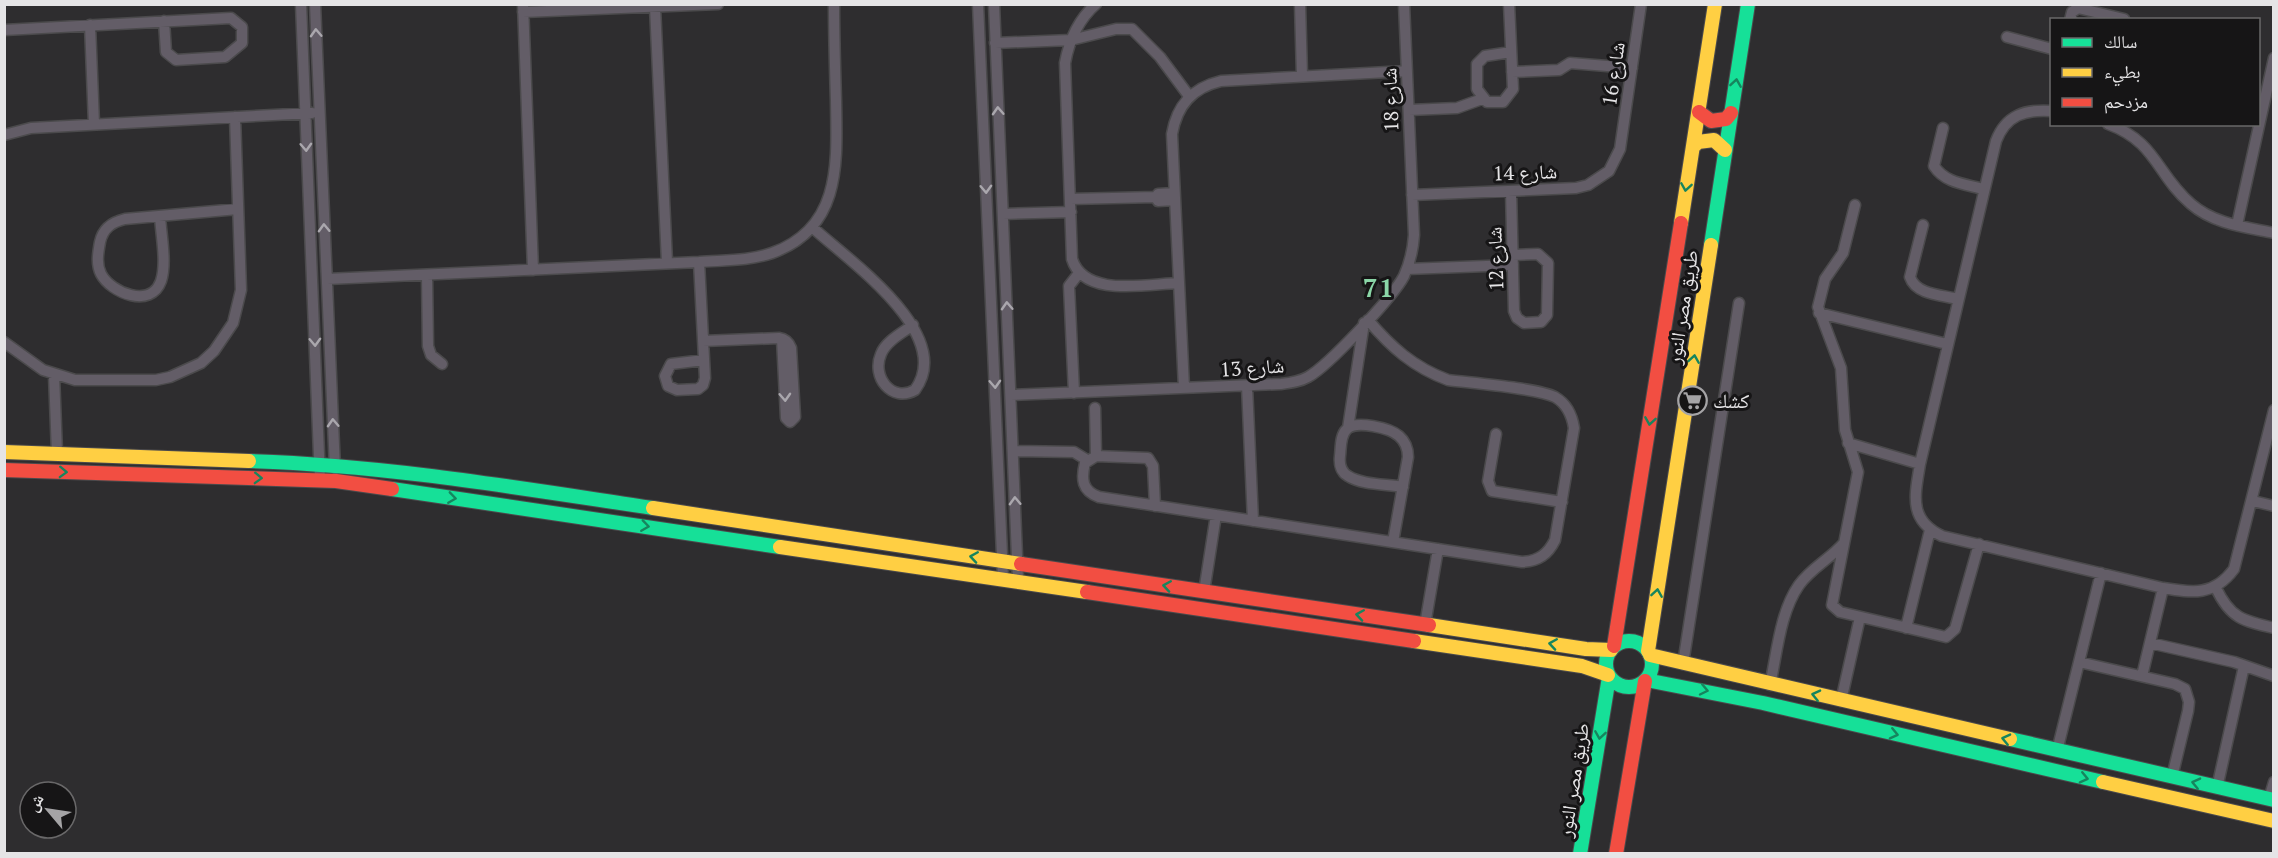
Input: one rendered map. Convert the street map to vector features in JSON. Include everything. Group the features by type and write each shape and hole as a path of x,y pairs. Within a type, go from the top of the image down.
{"street":[{"path":"301,4 320,480"},
{"path":"315,4 336,481"},
{"path":"533,270 523,8 718,4"},
{"path":"327,279 744,259 773,252 800,238 812,227 827,203 836,173 834,4"},
{"path":"978,4 1003,578"},
{"path":"994,4 1018,580"},
{"path":"1096,4 1079,25 1071,40 1065,63 1072,259 1078,273 1085,279 1104,285 1179,283"},
{"path":"1299,4 1302,76"},
{"name":"شارع 18","path":"1404,4 1412,195"},
{"path":"1509,4 1513,89 1508,99 1492,104 1482,99 1477,90 1479,61 1488,54 1511,52"},
{"name":"شارع 16","path":"1620,149 1641,4"},
{"name":"طريق مصر النور","path":"1612,648 1715,4"},
{"name":"طريق مصر النور","path":"1649,653 1748,4"},
{"path":"655,7 667,262"},
{"path":"2070,18 2072,12 2078,8 2120,18"},
{"path":"4,30 164,21 231,18 242,27 242,43 225,57 176,60 166,52 164,21"},
{"path":"90,25 94,124"},
{"path":"995,43 1071,40 1116,29 1132,29 1160,57 1189,96"},
{"path":"2007,37 2050,48"},
{"path":"2260,121 2274,58"},
{"path":"1512,72 1559,70 1570,63 1632,68"},
{"path":"1184,388 1172,134 1180,107 1189,96 1209,84 1221,81 1407,71"},
{"path":"1408,110 1457,108 1482,99"},
{"path":"2050,111 2024,111 2006,122 1996,141 1920,464 1916,506 1920,519 1930,530 1978,544 2163,588 2194,593 2216,588 2234,570 2274,410"},
{"path":"4,135 31,128 320,112"},
{"path":"1699,112 1704,118 1719,122 1731,113"},
{"path":"7,347 54,375 75,380 156,380 186,371 214,351 225,338 238,307 241,283 235,117"},
{"path":"2112,126 2141,141 2190,203 2212,218 2274,233"},
{"path":"2237,225 2259,126"},
{"path":"1943,128 1934,166 1936,170 1948,180 1983,189"},
{"path":"1693,147 1698,142 1714,140 1725,150"},
{"name":"شارع 14","path":"1412,195 1576,188 1588,185 1609,171 1620,149"},
{"name":"شارع 12","path":"1511,191 1514,311 1517,318 1524,322 1538,323 1546,318 1548,263 1538,254 1513,260"},
{"path":"1070,200 1156,197 1158,194 1175,196"},
{"name":"شارع 13","path":"1011,395 1247,386 1290,383 1307,378 1322,367 1398,286 1407,268 1414,244 1412,195"},
{"path":"1855,205 1843,253 1825,279 1818,304 1819,313 1840,368 1848,443 1856,462 1858,483 1832,604 1837,611 1942,637 1953,633 1978,544"},
{"path":"160,216 162,273 155,290 148,295 133,296 107,282 98,265 101,237 106,228 125,219 238,209"},
{"path":"1003,214 1071,212"},
{"path":"1923,225 1911,277 1912,282 1919,290 1958,299"},
{"path":"812,227 899,306 913,325 921,342 925,367 915,390 901,394 887,388 882,382 879,361 884,347 913,325"},
{"path":"1407,268 1513,260"},
{"path":"699,262 704,360"},
{"path":"1074,393 1069,286 1078,273"},
{"path":"427,276 428,346 431,355 442,364"},
{"path":"1666,683 1677,663 1739,303"},
{"path":"1819,313 1947,344"},
{"path":"1366,321 1348,428 1343,435 1340,462 1344,473 1354,479 1403,487"},
{"path":"1094,392 1091,458 1084,467 1083,484 1088,492 1099,497 1522,562 1539,559 1546,554 1556,540 1574,428 1572,419 1563,404 1547,394 1448,380 1395,350 1366,321"},
{"path":"703,341 782,339 791,348 795,417 790,422 786,418 782,339"},
{"path":"54,375 57,453"},
{"path":"1247,386 1254,521"},
{"path":"1348,428 1358,425 1378,428 1401,437 1408,457 1393,542"},
{"path":"1496,434 1488,481 1492,491 1562,502"},
{"path":"1848,443 1920,464"},
{"path":"1014,451 1074,452 1091,458 1148,458 1153,466 1155,506"},
{"path":"4,452 319,463 441,476 1586,649 1612,648 1632,641 1649,653 1677,663 2217,788 2271,799 2274,782"},
{"path":"4,470 336,481 1018,580 1582,666 1609,676 1618,685 1629,688 1645,680 1666,683 2274,821"},
{"path":"2253,501 2274,506"},
{"path":"1204,592 1216,516"},
{"path":"1906,628 1930,530"},
{"path":"1770,685 1792,597 1810,572 1827,561 1846,540"},
{"path":"1425,625 1438,549"},
{"path":"2057,751 2101,573"},
{"path":"2142,676 2163,588"},
{"path":"2216,588 2231,613 2248,622 2274,628"},
{"path":"1841,701 1860,617"},
{"path":"2150,643 2244,666 2274,676"},
{"path":"1609,676 1606,664 1612,648"},
{"path":"1582,666 1587,656 1586,649"},
{"path":"1616,854 1645,680 1652,668 1649,653"},
{"path":"2079,662 2175,684 2184,689 2188,695 2188,711 2172,777"},
{"path":"2217,788 2244,666"},
{"name":"طريق مصر النور","path":"1580,854 1609,676"}],"traffic: fast":[{"path":"1711,245 1748,4"},
{"path":"249,461 401,472 653,508"},
{"path":"392,489 780,547"},
{"path":"1629,641 1645,648 1652,664 1645,680 1629,687 1613,680 1606,664 1613,648 1629,641"},
{"path":"1580,854 1609,677"},
{"path":"1646,680 1763,703 2103,782"},
{"path":"2010,739 2274,800"}],"traffic: slow":[{"path":"1681,223 1715,4"},
{"path":"1693,147 1698,142 1714,140 1725,150"},
{"path":"1648,651 1711,245"},
{"path":"4,452 249,461"},
{"path":"653,508 1021,564"},
{"path":"780,547 1087,592"},
{"path":"1429,625 1586,649 1611,650"},
{"path":"1414,641 1582,666 1608,675"},
{"path":"1650,655 2010,739"},
{"path":"2103,782 2274,821"}],"traffic: jam":[{"path":"1699,112 1711,121 1726,119 1731,113"},
{"path":"1614,646 1681,223"},
{"path":"4,470 336,481 392,489"},
{"path":"1021,564 1429,625"},
{"path":"1087,592 1414,641"},
{"path":"1616,854 1645,681"}],"place":[{"name":"كشك","path":"1692,400"}],"district":[{"name":"71","path":"1379,287"}]}
